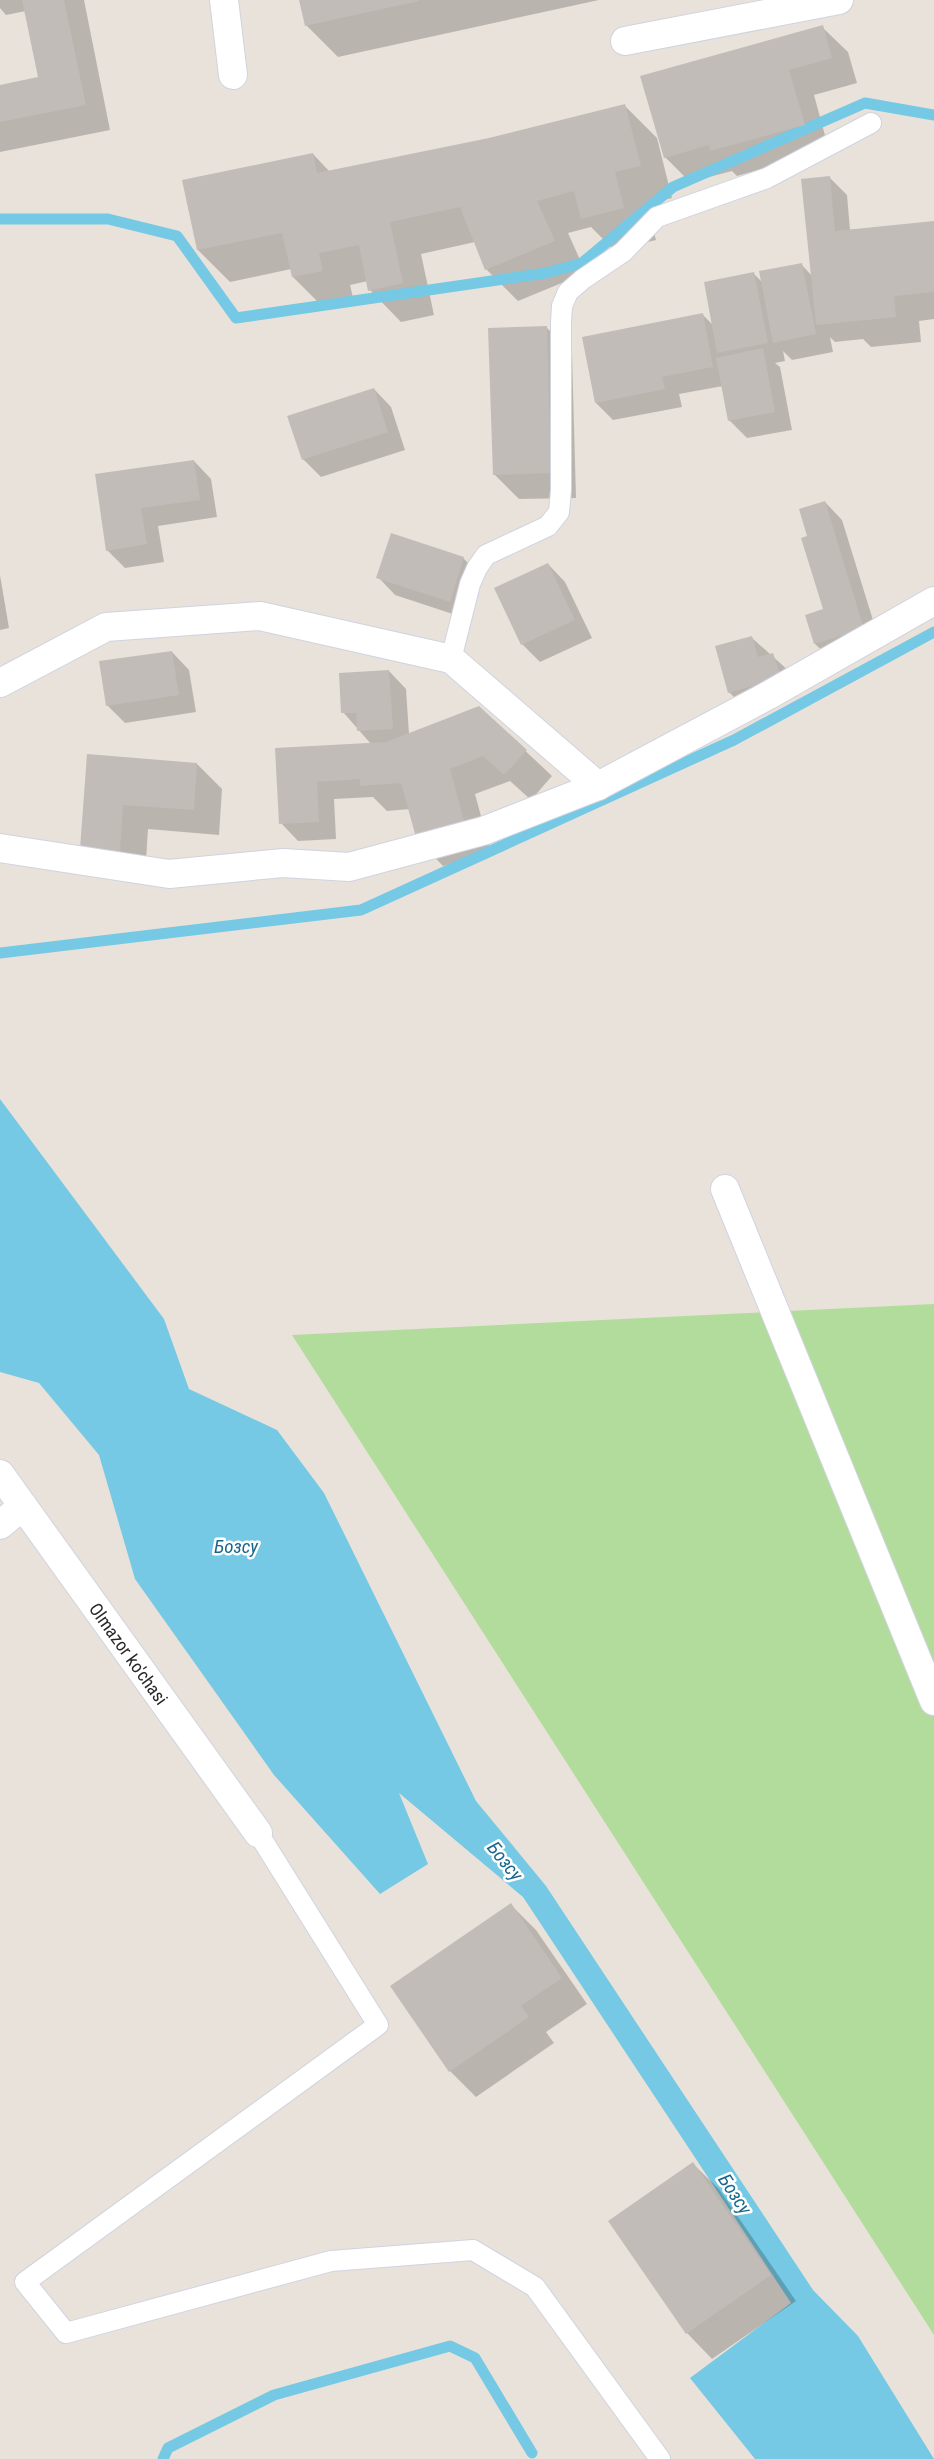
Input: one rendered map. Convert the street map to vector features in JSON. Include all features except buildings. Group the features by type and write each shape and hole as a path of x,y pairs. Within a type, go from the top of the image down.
{"street":[{"path":"224,0 233,75"},
{"path":"625,41 839,0"},
{"path":"0,848 168,874 282,864 349,868 483,831 598,786 767,696 934,601"},
{"path":"0,682 106,627 260,616 451,659 598,786"},
{"path":"725,1189 934,1700"},
{"name":"Olmazor ko'chasi","path":"0,1474 258,1832"},
{"path":"0,1525 23,1506"}],"lane":[{"path":"451,659 470,584 486,555 548,526 559,512 561,490 561,322 562,306 568,292 583,278 623,252 657,217 767,178 871,123"},
{"path":"258,1832 378,2025 25,2282 66,2332 331,2261 473,2250 536,2287 660,2459"}],"green space":[{"path":"934,1304 934,2335 292,1335"}],"water":[{"name":"Бозсу","path":"0,1099 164,1319 189,1389 277,1430 324,1493 476,1801 546,1886 813,2290 858,2336 934,2459 755,2459 690,2378 791,2303 523,1897 399,1793 428,1864 380,1894 274,1775 135,1579 99,1455 39,1383 0,1372"}],"waterway":[{"path":"0,219 108,219 177,236 236,318 546,273 582,263 673,187 865,103 934,115"},
{"path":"0,953 361,910 734,740 934,632"},
{"path":"163,2459 168,2448 274,2395 450,2346 475,2358 532,2453"}]}
